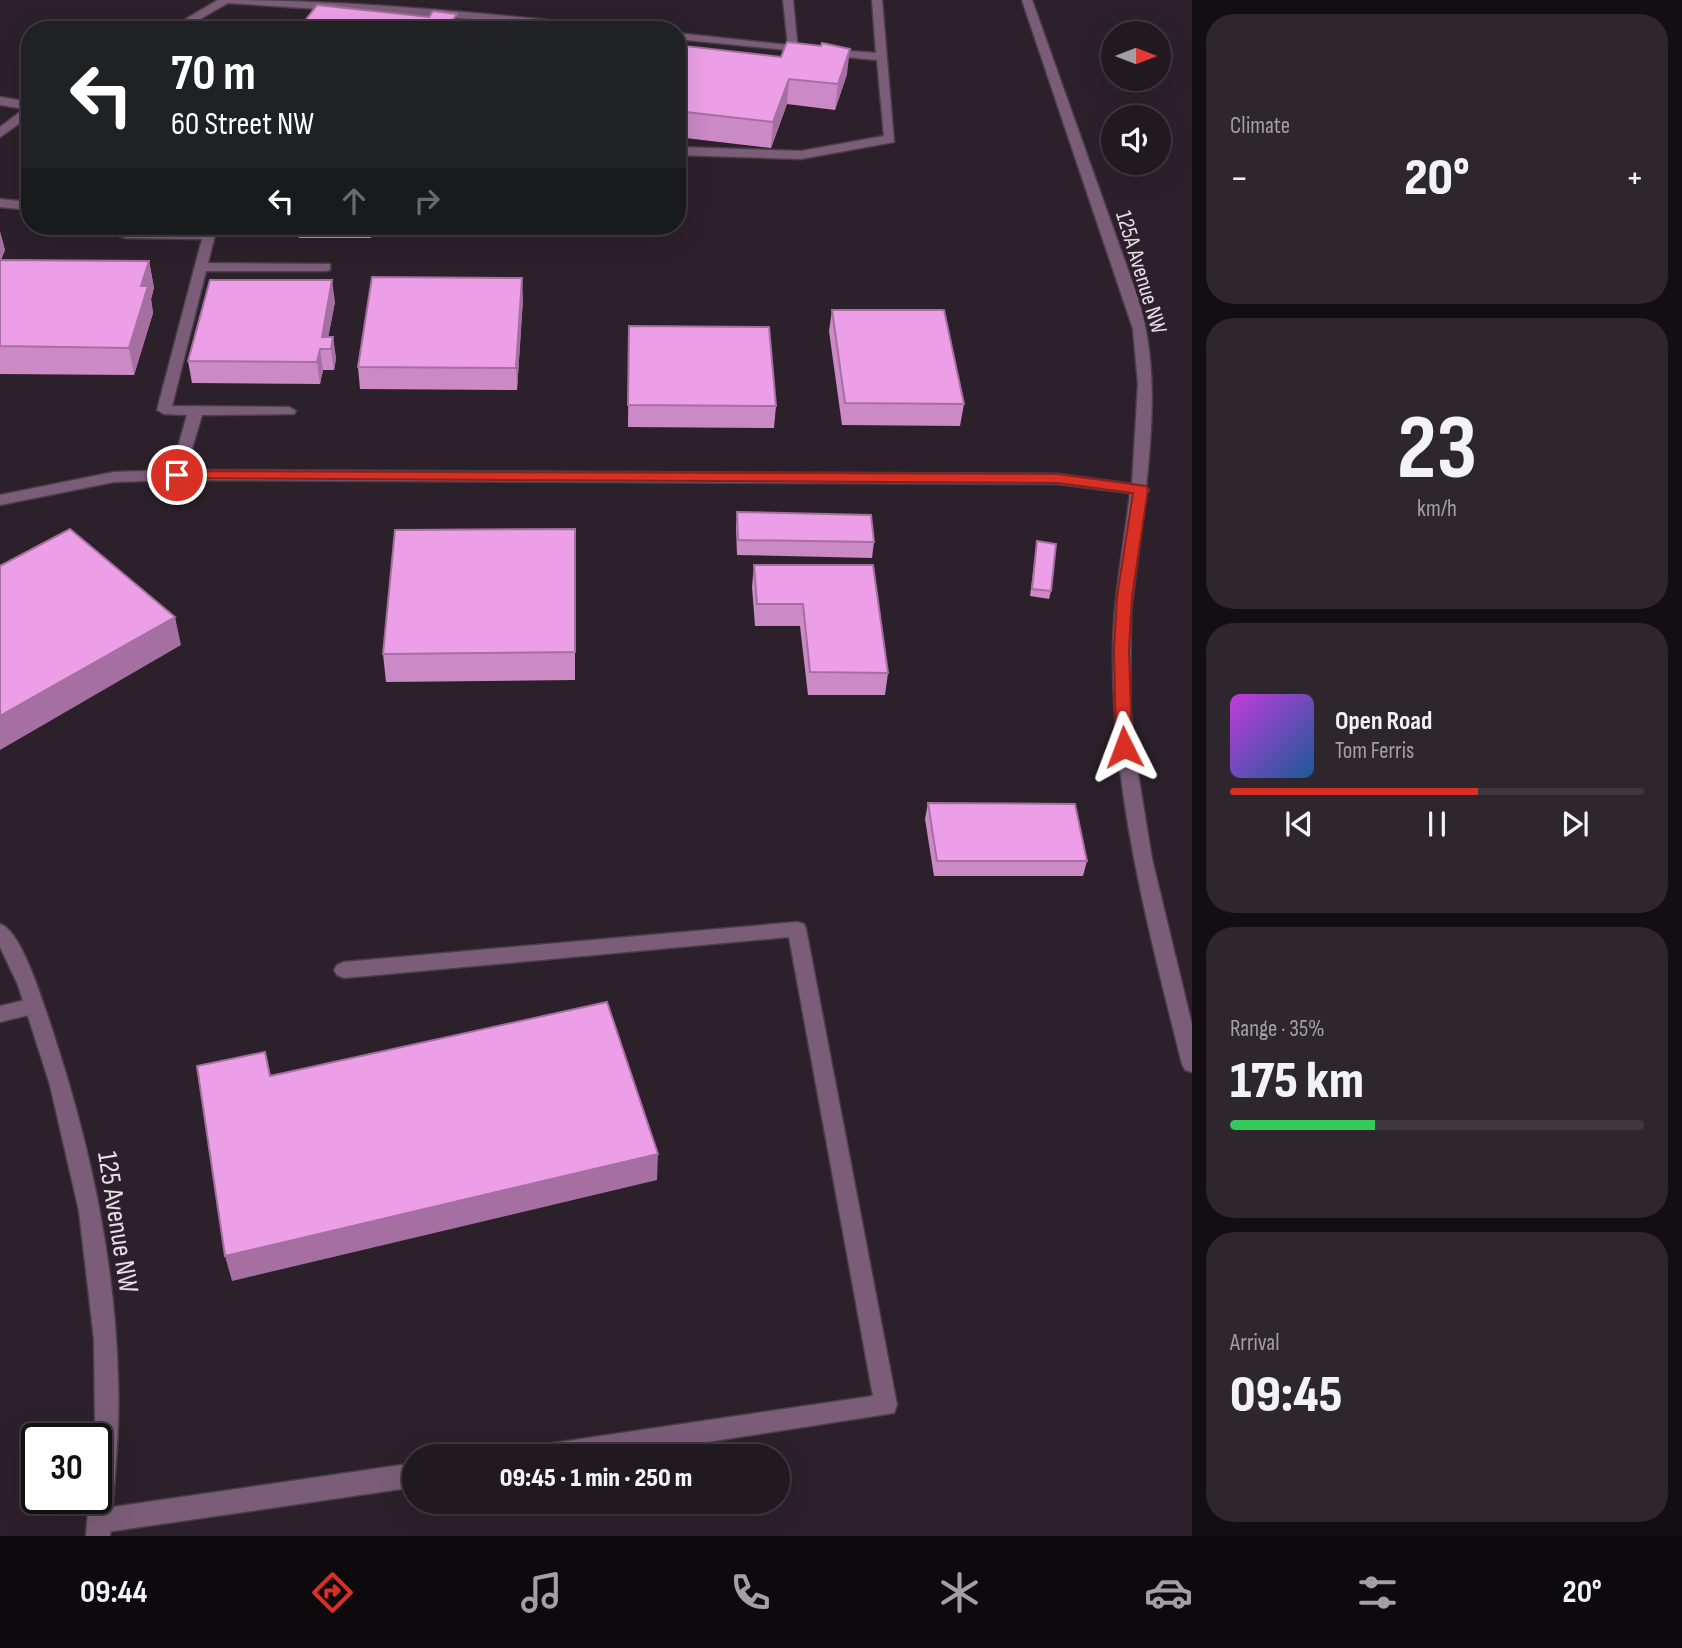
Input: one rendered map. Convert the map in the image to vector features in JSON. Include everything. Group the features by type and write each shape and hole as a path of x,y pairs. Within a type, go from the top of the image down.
{"street":[{"path":"188,21 227,0 530,21"},
{"path":"788,0 794,49"},
{"path":"686,151 801,155 890,139 877,0"},
{"name":"125A Avenue NW","path":"1027,0 1141,339 1146,408 1141,489 1125,597 1121,649 1125,767 1142,856 1192,1065"},
{"path":"686,37 883,57"},
{"path":"0,101 21,106"},
{"path":"0,133 21,116"},
{"path":"0,202 21,205"},
{"path":"209,235 164,410 289,411"},
{"path":"201,267 325,267"},
{"path":"177,475 196,410"},
{"path":"0,500 114,477 177,475 1058,479 1141,489"},
{"path":"344,970 797,929 886,1405 621,1444"},
{"name":"125 Avenue NW","path":"0,931 8,943 34,1006 67,1102 84,1170 101,1273 107,1385 99,1529"},
{"path":"0,1014 34,1006"},
{"path":"99,1529 402,1477"}],"building":[{"path":"317,5 429,17 433,11 457,14 453,20 462,21 305,21"},
{"path":"787,42 821,46 822,43 850,49 838,84 789,79 773,122 686,112 686,46 781,57"},
{"path":"0,260 149,261 141,286 148,286 129,348 0,346"},
{"path":"372,277 522,278 516,368 358,367"},
{"path":"210,280 332,280 322,337 333,337 331,349 320,349 317,362 188,361"},
{"path":"832,310 944,310 964,404 845,403"},
{"path":"629,326 769,327 776,406 628,405"},
{"path":"737,512 871,515 874,542 738,540"},
{"path":"70,529 175,617 0,716 0,566"},
{"path":"575,529 575,652 383,654 395,530"},
{"path":"1037,541 1056,544 1051,591 1032,589"},
{"path":"754,565 873,565 888,673 810,672 803,604 757,604"},
{"path":"928,803 1075,804 1087,861 937,861"},
{"path":"607,1002 658,1154 225,1256 197,1066 265,1052 270,1076"}],"route":[{"path":"177,475 1058,479 1102,482 1141,489 1125,597 1121,649 1124,747"}]}
